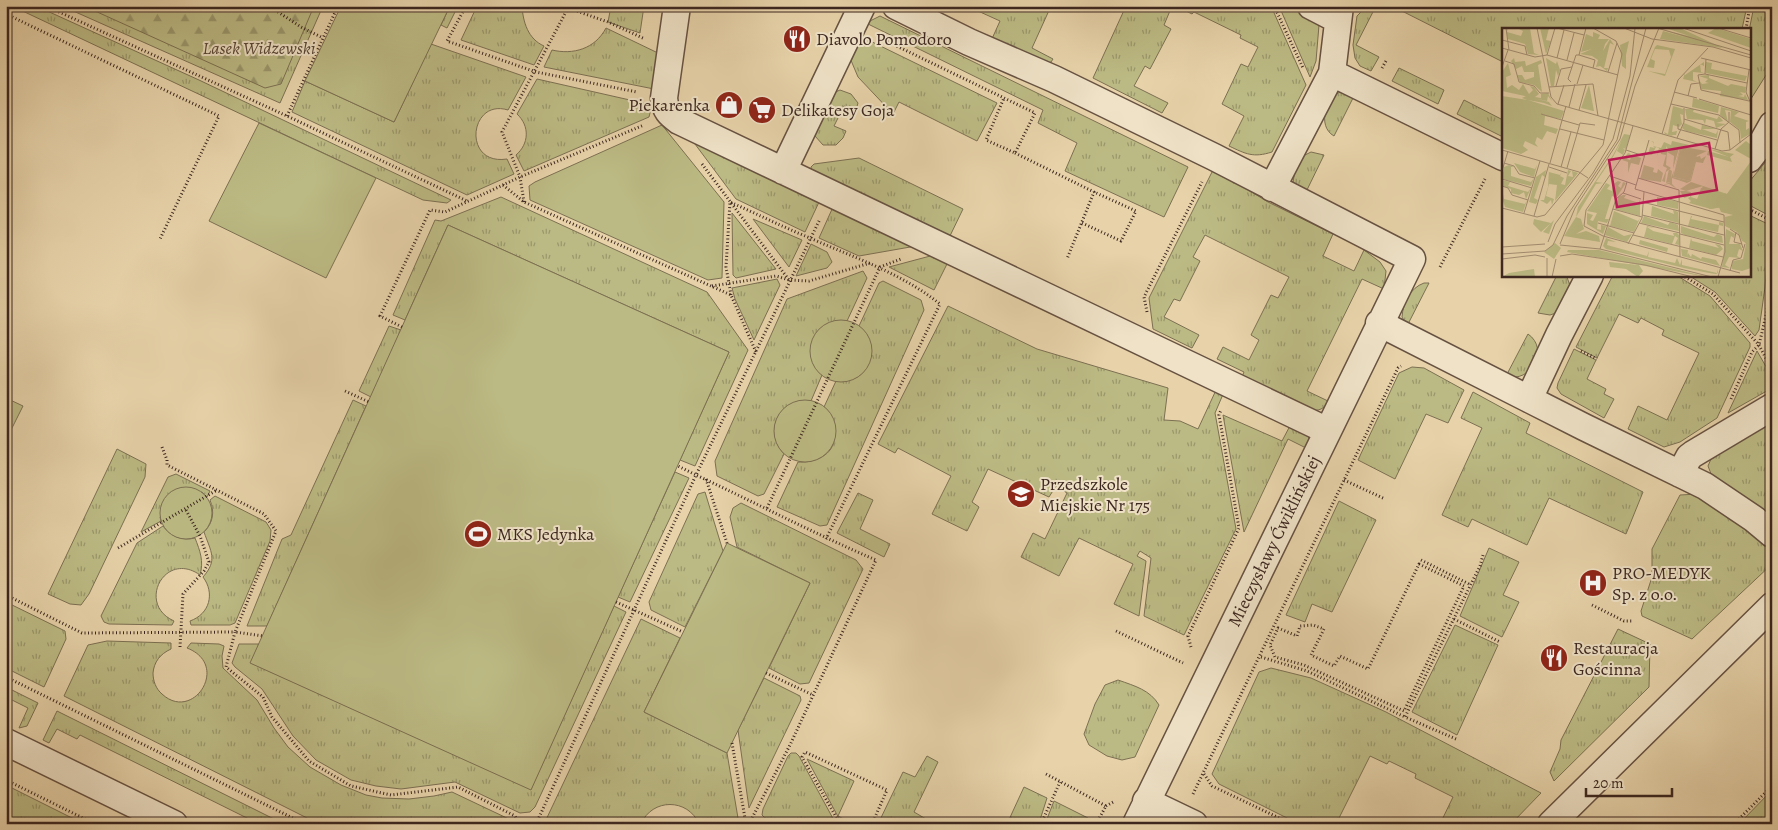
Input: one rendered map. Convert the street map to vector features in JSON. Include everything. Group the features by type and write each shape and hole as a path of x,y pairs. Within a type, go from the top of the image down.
{"street":[{"path":"677,6 666,105 679,121 936,245 1184,360 1328,431"},
{"path":"896,6 969,42 1054,79 1214,157 1272,188 1319,74 1339,13 1311,6"},
{"path":"782,171 858,15"},
{"path":"1319,74 1496,165"},
{"path":"1750,158 1772,125"},
{"name":"Mieczysławy Ćwiklińskiej","path":"1141,812 1412,259 1272,188"},
{"path":"1529,399 1589,276"},
{"path":"1379,323 1705,486 1754,519 1772,534"},
{"path":"1680,474 1689,457 1693,454 1772,407"},
{"path":"1551,824 1772,606"},
{"path":"6,742 174,824"},
{"path":"1141,812 1188,821"}],"path":[{"path":"46,6 287,116 468,202"},
{"path":"269,6 323,38"},
{"path":"287,116 338,6"},
{"path":"402,326 380,316 430,210 445,212 520,177 659,119 666,105 536,72 447,41 466,6"},
{"path":"1274,6 1319,74"},
{"path":"1746,28 1750,6"},
{"path":"524,202 520,177 502,132 536,72 568,7 608,22 671,50"},
{"path":"6,14 219,116 160,239"},
{"path":"858,15 1004,98 1035,113 1015,153"},
{"path":"1004,98 986,140 1136,211 1121,241 1082,223"},
{"path":"1147,314 1144,296 1214,157"},
{"path":"1438,272 1496,165"},
{"path":"503,185 524,202 731,295"},
{"path":"1067,259 1094,192"},
{"path":"536,824 696,474 831,194"},
{"path":"730,202 810,239 880,267 928,294 940,304 826,539"},
{"path":"730,202 789,280"},
{"path":"730,202 726,268 731,295 756,352"},
{"path":"1750,210 1772,221"},
{"path":"767,508 880,267 936,245"},
{"path":"1728,404 1752,352 1759,345 1767,311 1772,245"},
{"path":"712,286 776,276 789,280 809,281 870,263"},
{"path":"1684,276 1713,294 1759,345 1772,370"},
{"path":"1767,311 1772,301"},
{"path":"1188,821 1204,774 1406,352 1408,338"},
{"path":"1398,368 1404,365"},
{"path":"1192,652 1188,636 1239,528 1219,415 1232,385"},
{"path":"345,391 369,402"},
{"path":"162,447 167,460 166,465 264,514 276,531 235,632 226,667 263,697 272,717 309,761 351,786 391,795 458,787 515,816 519,824"},
{"path":"678,466 767,508 826,539 876,560 753,819 748,824"},
{"path":"706,479 727,543"},
{"path":"1344,480 1385,499"},
{"path":"118,548 186,510 217,490"},
{"path":"180,647 183,594 204,571 209,562 200,536 186,510"},
{"path":"1405,717 1471,585 1483,555"},
{"path":"1420,562 1471,585"},
{"path":"1420,562 1464,586 1404,711 1304,665 1275,657 1270,645 1278,628 1297,636 1300,626 1313,625 1324,629 1311,656 1334,666 1340,656 1368,670 1420,562"},
{"path":"6,595 82,633 235,632 263,636"},
{"path":"616,602 683,632"},
{"path":"1592,606 1624,621 1632,621"},
{"path":"1454,619 1500,642"},
{"path":"1116,631 1186,664"},
{"path":"1260,657 1307,671 1456,739"},
{"path":"1182,671 1189,658"},
{"path":"766,673 813,695"},
{"path":"6,677 305,824"},
{"path":"732,743 748,824"},
{"path":"840,824 802,757 805,752 887,790 872,824"},
{"path":"1046,774 1106,806"},
{"path":"1204,774 1212,786 1292,824"},
{"path":"6,780 95,824"},
{"path":"1041,824 1060,782"},
{"path":"1734,824 1772,786"},
{"path":"1102,824 1097,822 1106,806 1117,801"},
{"path":"753,819 763,824"}],"green space":[{"path":"12,6 45,10 199,80 451,200 447,203 423,200"},
{"name":"Lasek Widzewski","path":"62,6 323,6 280,103"},
{"name":"Lasek Widzewski","path":"84,6 314,6 281,84 265,88"},
{"path":"341,6 450,6 394,122 305,81"},
{"path":"450,6 458,6 447,28 441,25"},
{"path":"477,6 522,6 527,29 534,39 544,46 534,65 461,40"},
{"path":"611,6 644,6 640,33 608,22"},
{"path":"967,6 1051,6 1032,48 1053,59 1045,65 991,41 1000,21"},
{"path":"1126,6 1172,6 1164,25 1171,29 1150,69 1145,66 1134,86 1168,103 1162,113 1093,78"},
{"path":"1176,6 1271,6 1306,85 1272,152 1260,155 1250,154 1229,146 1244,116 1222,104 1241,64 1248,67 1258,47 1240,38 1241,35 1194,12 1192,14"},
{"path":"1279,6 1291,7 1301,11 1319,25 1316,61 1310,77"},
{"path":"1367,6 1376,6 1356,45 1379,57 1371,71 1360,66 1355,58 1353,45 1357,16"},
{"path":"1392,6 1747,6 1742,28 1502,28 1502,61"},
{"path":"1754,6 1772,6 1772,74 1768,72 1750,100 1750,28"},
{"path":"880,16 1188,167 1164,217 1065,171 1077,143 1038,123 1043,110 866,23"},
{"path":"606,28 658,53 654,89 544,67 552,50 568,52 583,49 596,41"},
{"path":"860,36 997,103 977,141 899,102 893,114 858,77 850,58"},
{"path":"431,44 526,77 508,110 495,109 485,114 479,122 476,133 477,143 483,153 493,158 507,159 514,174 467,195 292,112 305,81 394,122"},
{"path":"1399,68 1444,90 1438,104 1392,81"},
{"path":"537,79 652,105 649,117 524,171 516,155 523,146 526,129 517,114"},
{"path":"840,90 851,94 858,103 856,110 844,106 834,126 846,131 843,138 836,145 823,145 815,136 815,127 831,94"},
{"path":"1341,92 1355,94 1334,136 1326,125 1325,111 1331,99"},
{"path":"1464,100 1502,119 1502,136 1457,114"},
{"path":"259,123 376,178 326,278 209,221"},
{"path":"662,125 724,202 722,278 708,280 530,200 529,186 535,182"},
{"path":"689,136 820,200 805,232 736,199"},
{"path":"1311,152 1324,155 1305,194 1295,187 1293,182 1295,171 1303,156"},
{"path":"859,158 963,209 948,240 812,172 811,167 814,164"},
{"path":"1768,159 1772,161 1770,216 1750,206 1750,181"},
{"path":"1213,170 1268,202 1333,234 1323,256 1354,271 1364,250 1380,262 1386,271 1384,289 1362,279 1307,391 1328,401 1321,409 1311,411 1241,379 1244,372 1217,359 1223,347 1249,360 1259,340 1251,335 1271,295 1278,298 1289,277 1205,235 1193,257 1200,261 1180,301 1174,299 1164,317 1199,335 1192,348 1153,329 1149,298"},
{"path":"501,197 707,292 748,350 695,466 680,460 729,352 448,225 405,320 393,315 435,220 441,221"},
{"path":"833,207 916,246 859,256 819,238"},
{"path":"732,213 776,269 736,278 733,275"},
{"path":"1750,215 1770,225 1765,287 1759,330 1755,336 1715,292 1690,276 1750,276"},
{"path":"753,219 802,240 789,267"},
{"name":"MKS Jedynka","path":"448,225 729,352 531,790 250,663"},
{"path":"811,244 827,252 832,262 827,268 796,276"},
{"path":"934,255 948,262 934,290 889,267"},
{"path":"863,271 867,278 847,321 830,323 822,327 816,334 814,365 822,375 811,401 800,401 790,405 778,417 775,435 778,445 784,454 764,494 758,496 717,476 715,461 787,299"},
{"path":"1556,276 1566,276 1570,285 1570,292 1556,313 1550,315 1538,313"},
{"path":"1612,276 1678,276 1710,296 1750,343 1750,347 1717,418 1680,442 1664,447 1628,429 1638,406 1667,420 1699,353 1662,335 1664,330 1641,318 1638,323 1619,314 1597,358 1576,347"},
{"path":"777,279 780,285 754,340 735,299 732,288"},
{"path":"883,281 921,300 924,310 827,525 820,526 777,507 798,462 820,458 832,447 834,439 830,417 824,407 836,381 855,378 861,375 864,370 868,338 859,326 879,283"},
{"path":"1424,283 1429,283 1407,326 1402,317 1404,306 1411,292"},
{"path":"948,306 1037,349 1168,388 1164,420 1180,421 1198,429 1217,388 1224,392 1215,413 1236,529 1184,635 1144,616 1151,558 1140,551 1137,556 1146,561 1139,616 1114,604 1133,564 1079,538 1059,576 1021,557 1033,533 1045,539 1067,493 1056,486 1049,497 988,469 972,502 979,507 967,531 932,514 951,476 898,448 895,453 878,444"},
{"path":"1772,307 1772,361 1766,351"},
{"path":"841,320 853,323 863,329 869,339 872,351 869,363 863,373 853,379 841,382 829,379 819,373 813,363 810,351 813,339 819,329 829,323"},
{"path":"389,326 401,330 371,397 359,391"},
{"path":"1528,334 1534,340 1537,348 1535,364 1523,375 1515,377 1506,376"},
{"path":"1574,349 1596,360 1587,379 1606,389 1604,394 1614,399 1604,418 1561,394 1557,388"},
{"path":"1757,351 1772,377 1772,388 1728,413"},
{"path":"1412,367 1424,368 1464,390 1448,423 1426,414 1395,479 1358,460 1399,373"},
{"path":"1473,392 1530,423 1526,433 1643,492 1626,534 1549,498 1527,545 1472,519 1468,527 1442,515 1482,428 1461,418"},
{"path":"6,398 23,406 6,440"},
{"path":"353,400 366,406 267,626 247,626 282,539 291,535"},
{"path":"805,400 822,405 827,409 831,414 836,431 831,448 827,453 822,457 805,462 788,457 783,453 779,448 774,431 779,414 783,409 788,405"},
{"path":"1223,415 1282,441 1292,422 1305,431 1310,440 1306,448 1288,439 1244,532"},
{"path":"1772,419 1772,521 1713,479 1708,466 1714,452"},
{"path":"117,449 146,464 145,477 89,594 81,605 70,604 48,594"},
{"path":"675,472 689,478 630,602 618,597"},
{"path":"176,474 210,491 207,497 202,492 160,517 161,521 141,532 168,477"},
{"path":"181,487 191,487 205,494 212,508 212,518 205,532 191,539 181,539 171,535 164,528 160,518 160,508 164,498 171,491"},
{"path":"705,492 723,551 685,627 651,610 649,602 698,494"},
{"path":"858,493 873,500 860,529 890,544 884,557 837,533"},
{"path":"1698,494 1772,546 1772,564 1692,639 1642,616 1641,611 1652,577 1652,549 1680,495"},
{"path":"215,496 266,522 271,530 270,541 235,623 230,625 191,625 190,621 202,613 208,602 209,590 203,577 208,571 212,556 204,532 212,517 210,500"},
{"path":"1339,501 1376,520 1332,612 1312,604 1305,622 1286,615"},
{"path":"741,503 856,560 863,569 809,683 800,684 769,668 810,583 737,547 730,517 733,508"},
{"path":"163,526 170,533 178,537 186,539 195,538 201,561 200,575 187,569 176,569 166,574 160,582 156,592 157,603 163,613 174,621 172,625 109,624 104,622 101,616 137,543"},
{"path":"727,543 810,583 727,753 644,712"},
{"path":"1489,548 1519,562 1503,595 1519,602 1502,637 1460,616"},
{"path":"6,602 65,631 66,639 44,687 6,668"},
{"path":"614,606 626,612 535,807 530,812 520,813 455,782 401,789 351,780 316,760 293,736 262,689 232,663 239,644 259,644 251,663 531,789"},
{"path":"641,619 680,638 644,712 727,753 739,824 699,824 694,815 687,809 670,804 653,809 646,815 641,824 544,824"},
{"path":"1455,625 1498,645 1457,735 1412,712"},
{"path":"1618,629 1650,644 1649,687 1554,781 1550,772 1560,749 1561,740"},
{"path":"107,641 171,643 171,649 164,653 156,662 153,676 155,685 160,692 174,701 185,701 195,697 203,688 207,678 206,666 200,656 187,648 191,643 219,644 224,646 222,656 223,668 257,700 288,747 310,767 341,785 366,795 382,798 409,799 452,792 511,820 513,824 319,824 64,696 88,645"},
{"path":"1271,668 1311,678 1386,712 1541,793 1511,824 1440,824 1453,797 1415,778 1416,774 1389,761 1387,764 1370,756 1336,824 1299,824 1219,784 1212,774 1259,672"},
{"path":"764,678 800,696 801,700 749,808 738,730"},
{"path":"1118,680 1147,692 1159,705 1135,757 1122,760 1107,756 1089,745 1084,734 1095,704 1105,685"},
{"path":"6,687 38,703 27,726 19,728 28,708 6,697"},
{"path":"57,711 284,824 259,824 80,735 77,739 57,729 49,743 43,740"},
{"path":"791,753 796,753 799,756 836,824 776,823 762,815 763,809"},
{"path":"927,756 938,762 914,812 926,819 924,824 878,824 903,772 915,777"},
{"path":"807,759 854,781 838,816 853,824 842,824"},
{"path":"6,785 84,824 6,824"},
{"path":"1024,787 1047,798 1039,823 1007,824"},
{"path":"1772,790 1772,817 1765,824 1739,824"},
{"path":"1054,801 1088,818 1089,824 1045,824"}],"place":[{"name":"Diavolo Pomodoro","path":"797,39"},
{"name":"Piekarenka","path":"729,105"},
{"name":"Delikatesy Goja","path":"762,110"},
{"name":"Przedszkole Miejskie Nr 175","path":"1021,494"},
{"name":"MKS Jedynka","path":"478,534"},
{"name":"PRO-MEDYK Sp. z o.o.","path":"1593,583"},
{"name":"Restauracja Gościnna","path":"1554,658"}]}
